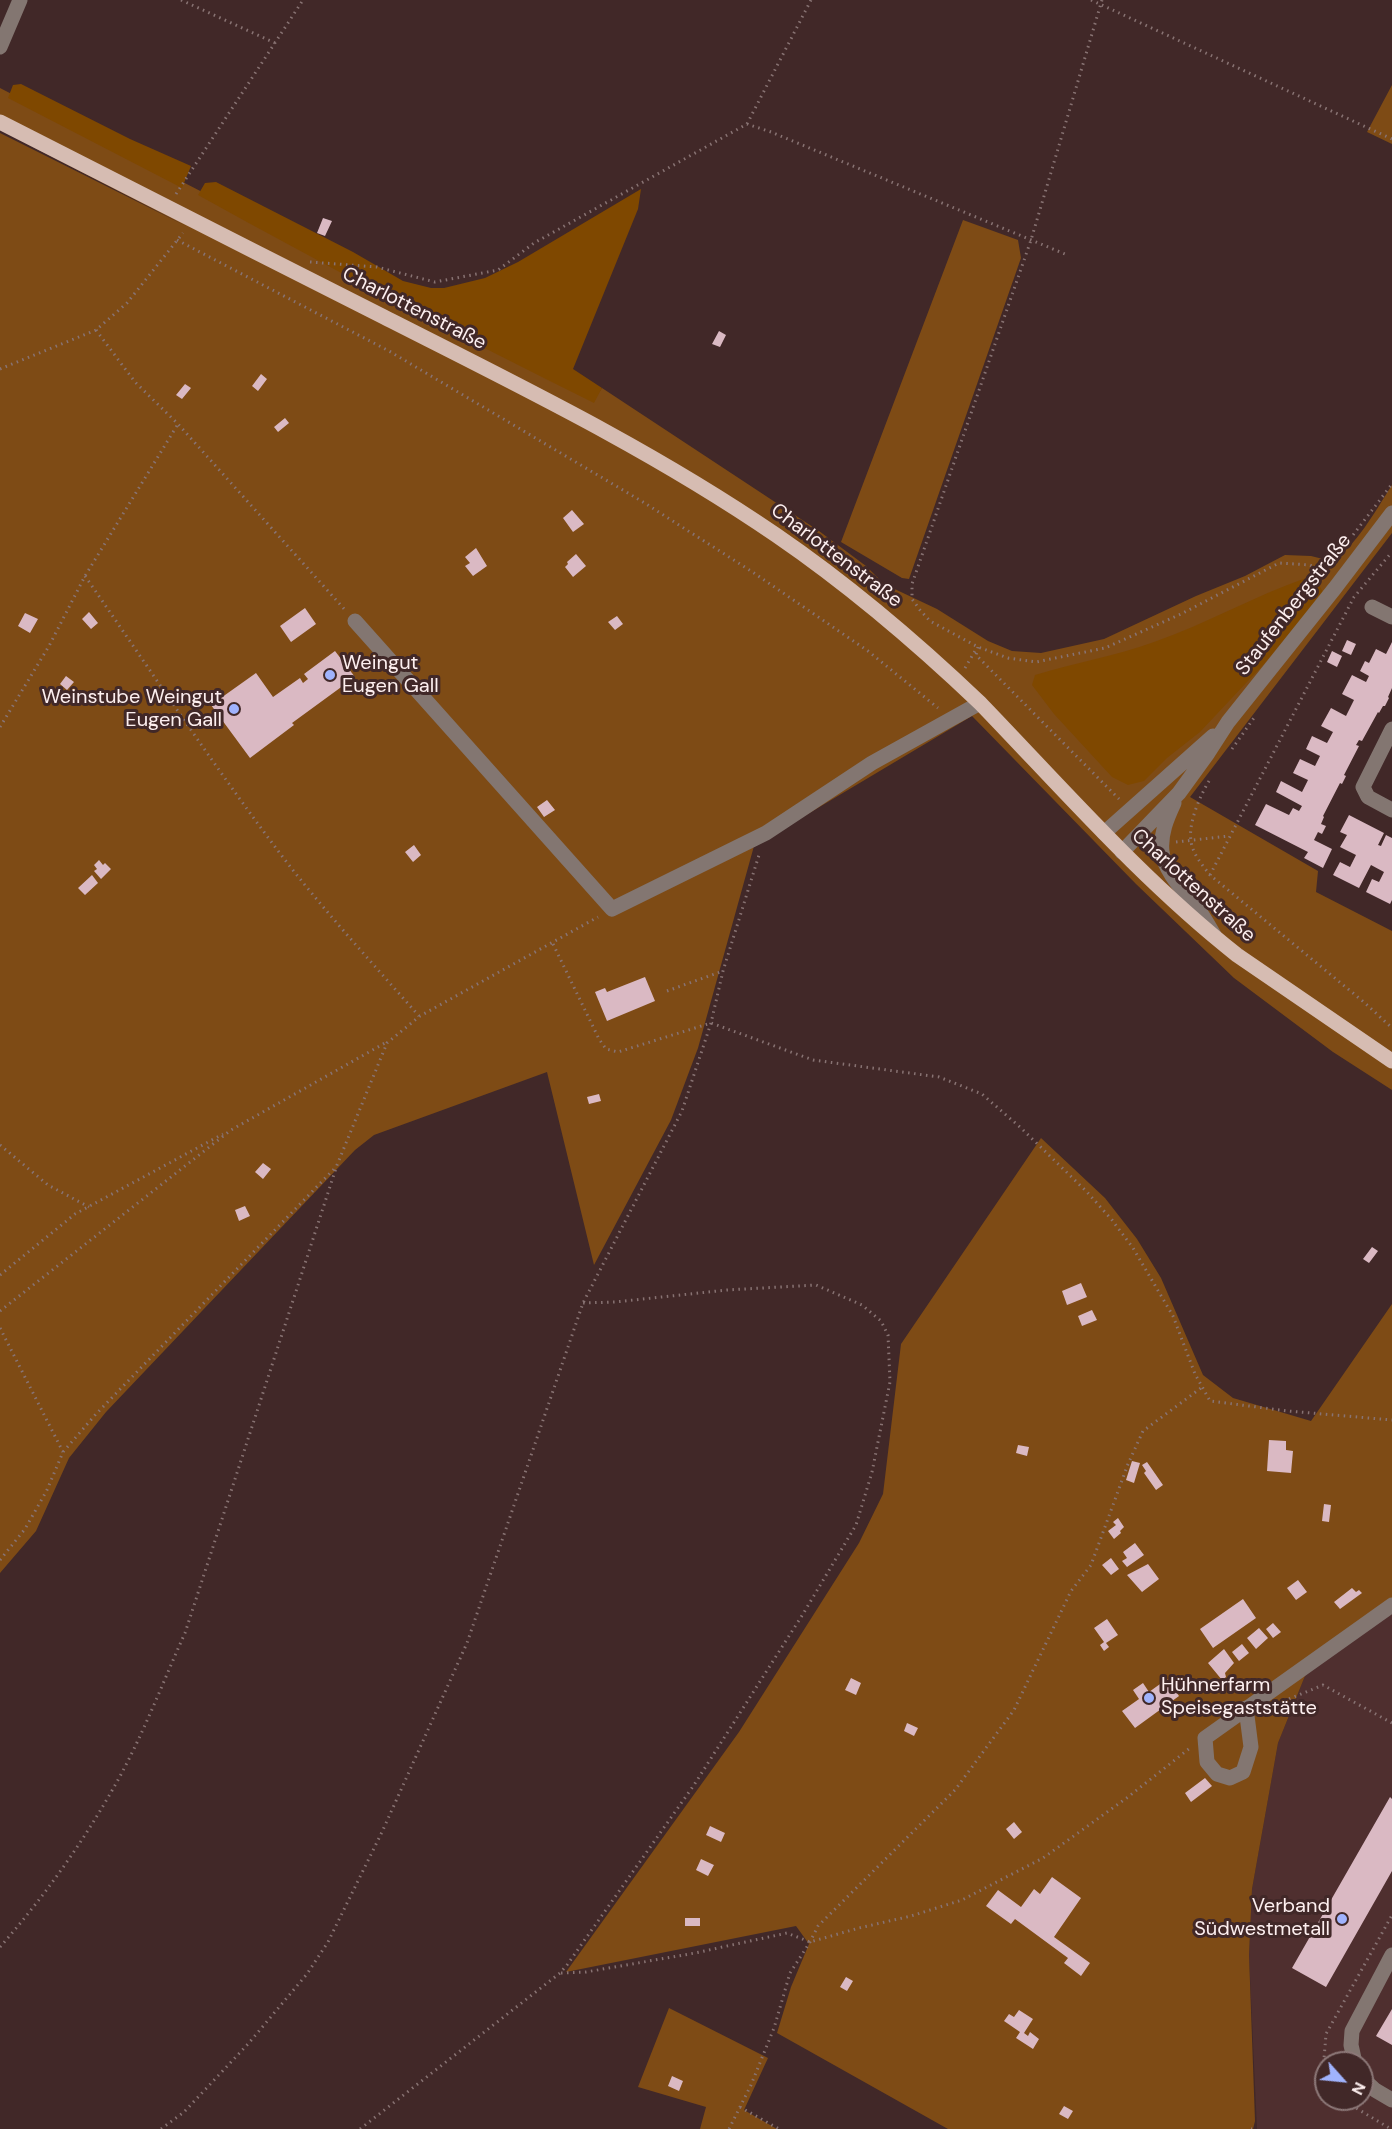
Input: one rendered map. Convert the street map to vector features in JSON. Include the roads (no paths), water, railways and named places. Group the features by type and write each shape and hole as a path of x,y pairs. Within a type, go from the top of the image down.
{"main road":[{"name":"Charlottenstraße","path":"0,122 586,419 682,474 776,535 855,592 980,703 1122,852 1217,940 1392,1061"}],"street":[{"path":"0,47 20,0"},
{"name":"Staufenbergstraße","path":"1122,852 1179,793 1228,722 1338,585 1392,513"},
{"path":"1372,607 1392,617"},
{"path":"355,621 612,909 766,833 872,763 980,703"},
{"name":"Staufenbergstraße","path":"1104,833 1228,722"},
{"path":"1392,729 1364,787 1368,797 1392,810"},
{"name":"Staufenbergstraße","path":"1179,793 1165,823 1162,855 1177,884 1202,914 1217,940"},
{"path":"1246,1708 1251,1747 1243,1772 1230,1778 1217,1774 1207,1762 1205,1738 1246,1708 1268,1692 1392,1605"},
{"path":"1352,2051 1352,2031 1392,1955"},
{"path":"1374,2089 1392,2100"}],"place":[{"name":"Weingut Eugen Gall","path":"330,675"},
{"name":"Weinstube Weingut Eugen Gall","path":"234,709"},
{"name":"Hühnerfarm Speisegaststätte","path":"1149,1698"},
{"name":"Verband Südwestmetall","path":"1342,1919"}]}
